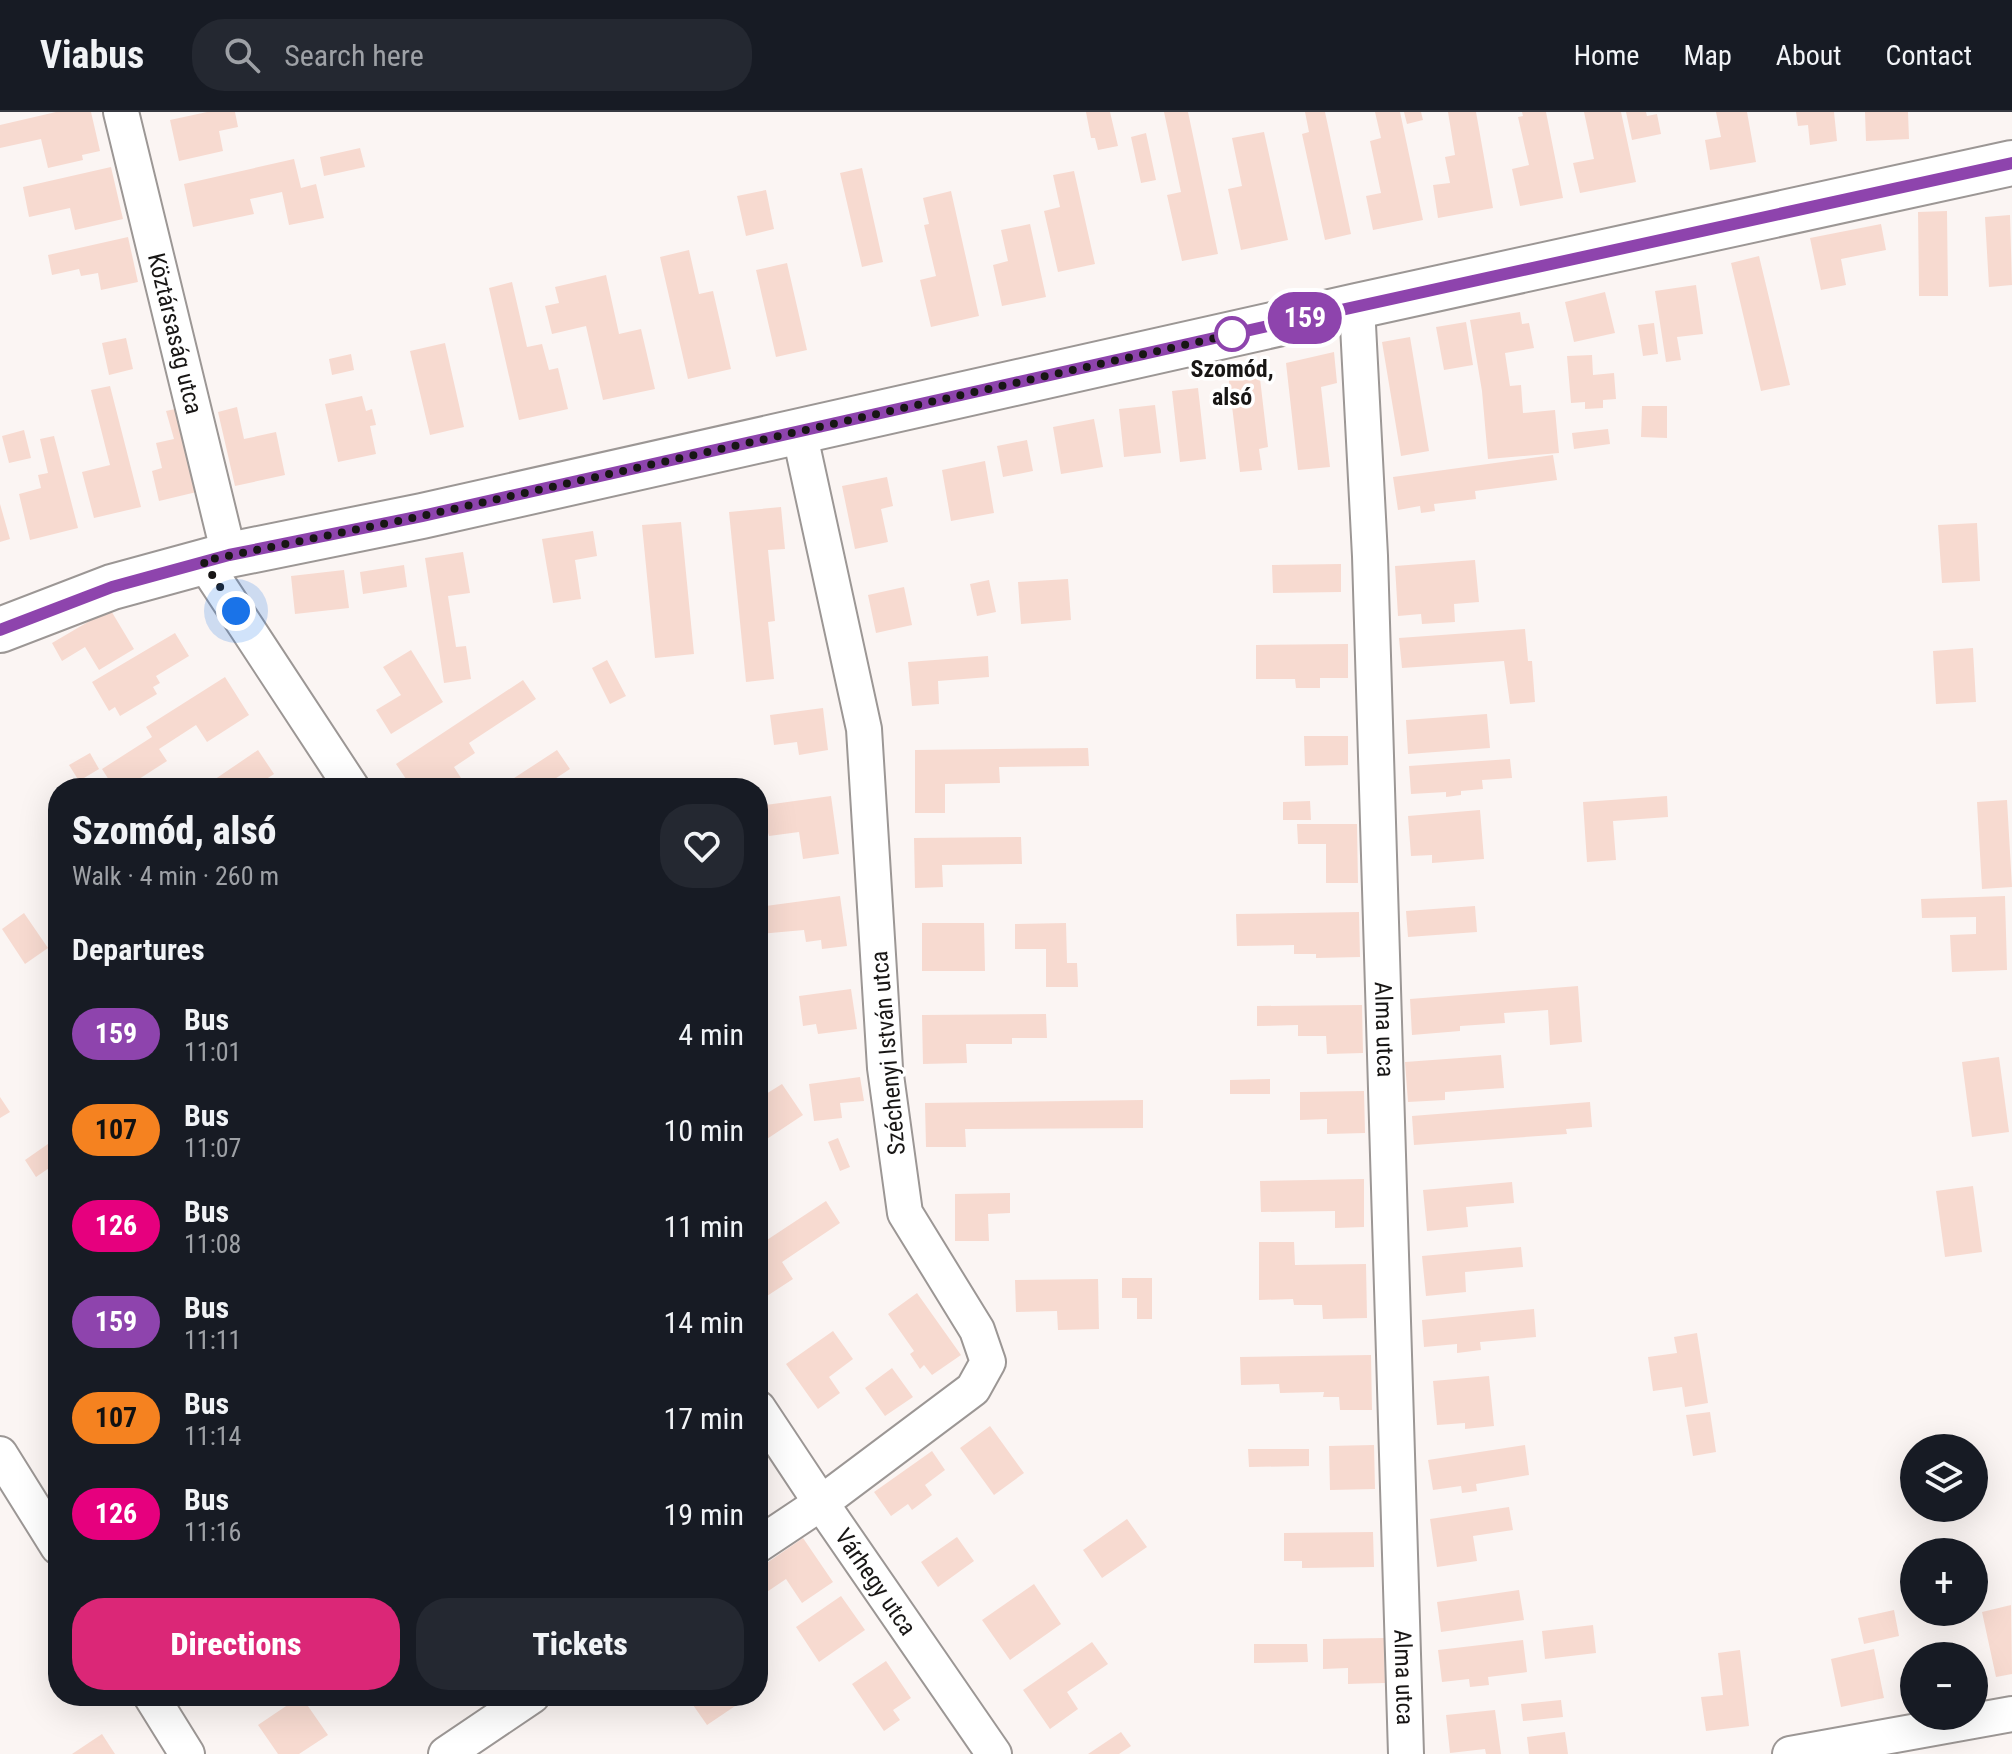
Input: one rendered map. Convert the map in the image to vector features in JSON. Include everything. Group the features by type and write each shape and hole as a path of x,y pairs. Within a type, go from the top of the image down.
{"street":[{"name":"Köztársaság utca","path":"121,112 216,558"},
{"path":"0,629 112,587 216,558 422,516 2012,163"},
{"name":"Alma utca","path":"1357,306 1370,572 1406,1754"},
{"name":"Széchenyi István utca","path":"768,1538 821,1503 973,1389 988,1362 977,1330 905,1213 885,1068 864,729 799,431"},
{"path":"216,558 346,778"},
{"name":"Várhegy utca","path":"768,1423 994,1754"},
{"path":"0,1454 48,1531"},
{"path":"157,1706 187,1754"},
{"path":"446,1754 517,1706"},
{"path":"1790,1754 2012,1714"}],"building":[{"path":"56,112 91,112 100,151 82,155 83,160 48,168 41,139 0,148 0,125"},
{"path":"207,112 235,112 238,127 219,131 223,151 179,161 170,120"},
{"path":"1086,112 1110,112 1118,146 1098,150 1095,138 1091,138"},
{"path":"1164,112 1188,112 1218,254 1182,261 1167,195 1181,192"},
{"path":"1305,112 1325,112 1351,234 1325,240 1302,134 1309,132"},
{"path":"1375,112 1400,112 1423,220 1373,230 1366,196 1381,193 1370,141 1381,138"},
{"path":"1404,112 1421,112 1423,120 1407,124"},
{"path":"1448,112 1476,112 1493,208 1438,218 1433,185 1450,183 1445,157 1455,155"},
{"path":"1522,112 1546,112 1563,198 1520,206 1512,169 1529,165 1518,117 1523,116"},
{"path":"1584,112 1621,112 1636,182 1580,193 1573,163 1594,159"},
{"path":"1626,112 1646,112 1647,116 1657,114 1661,134 1632,140"},
{"path":"1716,112 1747,112 1756,162 1710,170 1705,140 1721,137"},
{"path":"1796,112 1834,112 1837,141 1810,145 1808,125 1798,126"},
{"path":"1865,112 1908,112 1909,139 1866,141"},
{"path":"1264,132 1288,240 1241,250 1228,189 1242,186 1232,138"},
{"path":"1146,133 1156,180 1141,183 1131,137"},
{"path":"360,148 365,167 324,176 320,157"},
{"path":"294,159 301,188 316,184 324,218 289,225 282,192 250,199 254,214 193,227 184,184"},
{"path":"111,167 123,219 75,230 70,208 29,217 23,187"},
{"path":"862,168 883,262 862,267 840,173"},
{"path":"1074,171 1095,264 1058,272 1044,211 1060,207 1053,175"},
{"path":"766,190 774,229 746,236 737,196"},
{"path":"951,191 979,316 931,327 920,280 936,276 924,225 929,224 923,198"},
{"path":"1947,211 1948,296 1919,296 1918,212"},
{"path":"2010,215 2012,285 1989,287 1985,217"},
{"path":"1030,224 1046,297 1002,306 993,265 1008,261 1001,230"},
{"path":"1881,224 1886,250 1841,259 1846,285 1821,290 1810,238"},
{"path":"128,237 138,282 101,290 98,273 81,276 79,269 52,275 48,255"},
{"path":"689,250 699,294 713,291 731,369 688,379 660,257"},
{"path":"1759,256 1790,385 1761,391 1731,263"},
{"path":"787,263 807,350 776,357 756,270"},
{"path":"606,275 619,334 641,329 655,389 603,400 586,326 552,334 545,306 559,303 555,287"},
{"path":"512,282 527,347 542,344 549,370 558,368 568,409 519,420 489,288"},
{"path":"1696,285 1703,334 1677,337 1681,360 1666,362 1655,291"},
{"path":"1605,292 1615,333 1574,342 1565,302"},
{"path":"1520,312 1522,324 1529,323 1534,348 1505,353 1510,386 1521,385 1523,413 1555,410 1559,453 1488,459 1482,391 1470,320"},
{"path":"1466,322 1473,365 1444,370 1436,327"},
{"path":"1654,323 1658,354 1643,356 1638,325"},
{"path":"1410,337 1429,451 1401,456 1382,342"},
{"path":"126,338 133,369 109,375 102,343"},
{"path":"445,343 464,427 430,435 410,351"},
{"path":"1334,352 1337,383 1321,387 1330,467 1298,470 1286,363"},
{"path":"351,354 354,370 332,375 329,359"},
{"path":"1592,355 1593,375 1614,373 1616,399 1603,400 1603,408 1585,409 1585,402 1571,403 1567,356"},
{"path":"1259,370 1268,447 1259,449 1262,470 1240,472 1228,373"},
{"path":"110,386 141,507 94,518 82,472 110,465 91,390"},
{"path":"1198,388 1206,459 1180,462 1172,391"},
{"path":"362,396 366,411 372,409 376,425 370,426 376,454 338,462 325,404"},
{"path":"1155,405 1161,453 1124,457 1119,409"},
{"path":"1642,406 1667,406 1667,438 1641,437"},
{"path":"184,407 205,490 159,501 152,471 162,468 156,443 174,439 166,411"},
{"path":"237,407 244,439 276,432 285,475 235,486 218,412"},
{"path":"1094,419 1103,467 1061,474 1053,427"},
{"path":"1608,429 1610,444 1574,449 1572,433"},
{"path":"24,430 31,458 9,463 2,436"},
{"path":"54,436 78,528 30,540 19,494 41,488 38,475 48,473 40,439"},
{"path":"1027,440 1033,471 1003,477 997,446"},
{"path":"1553,455 1557,480 1475,491 1476,499 1434,504 1435,511 1421,513 1420,506 1398,510 1393,477"},
{"path":"985,461 994,513 951,521 942,470"},
{"path":"887,477 893,506 881,509 888,542 855,549 842,486"},
{"path":"0,504 10,539 0,542"},
{"path":"781,507 785,549 768,550 775,621 768,622 774,679 746,682 729,512"},
{"path":"681,522 694,654 655,658 642,525"},
{"path":"1977,523 1980,581 1942,583 1938,525"},
{"path":"593,531 597,556 575,560 581,599 553,603 542,539"},
{"path":"463,552 470,593 448,596 456,647 466,646 471,679 444,683 425,558"},
{"path":"1475,560 1479,602 1454,604 1455,622 1422,624 1421,614 1398,616 1395,566"},
{"path":"1341,564 1341,592 1273,593 1272,565"},
{"path":"404,565 407,587 363,594 360,572"},
{"path":"344,570 349,608 295,614 291,576"},
{"path":"1068,579 1071,620 1021,624 1018,582"},
{"path":"989,580 996,612 977,616 970,584"},
{"path":"904,587 912,625 876,633 868,595"},
{"path":"110,609 134,649 99,670 85,647 62,661 52,643"},
{"path":"1525,629 1528,661 1532,661 1535,702 1510,704 1504,661 1402,668 1399,638"},
{"path":"175,633 189,656 156,676 160,683 153,687 157,694 120,716 115,707 109,711 92,682"},
{"path":"1348,644 1348,678 1320,678 1320,688 1296,688 1295,679 1256,679 1256,645"},
{"path":"1973,648 1976,702 1936,704 1933,651"},
{"path":"411,650 443,702 391,734 376,710 401,695 383,667"},
{"path":"988,656 989,677 938,681 939,704 912,706 908,662"},
{"path":"607,660 626,696 610,704 592,668"},
{"path":"225,677 249,715 207,742 196,725 159,749 167,761 141,778 108,778 102,769 152,737 146,727"},
{"path":"523,680 536,699 469,743 475,753 454,767 461,778 405,778 396,764"},
{"path":"823,708 828,750 799,755 797,742 774,745 770,715"},
{"path":"1487,714 1490,748 1408,754 1406,720"},
{"path":"1304,736 1348,736 1348,765 1305,766"},
{"path":"1088,748 1089,766 999,767 1000,783 945,784 945,813 915,813 915,750"},
{"path":"258,750 274,774 268,778 217,778"},
{"path":"557,750 570,769 556,778 514,778"},
{"path":"90,753 99,769 84,778 77,778 69,765"},
{"path":"1510,759 1512,778 1482,780 1483,789 1461,791 1461,795 1446,797 1446,792 1411,794 1409,766"},
{"path":"831,796 839,854 803,859 799,832 769,836 768,805"},
{"path":"1667,796 1668,817 1613,821 1616,860 1587,862 1583,802"},
{"path":"2007,800 2012,887 1982,889 1977,802"},
{"path":"1310,801 1311,820 1283,820 1283,802"},
{"path":"1480,810 1484,859 1432,863 1432,855 1411,856 1408,816"},
{"path":"1297,824 1357,824 1358,883 1326,883 1326,844 1298,844"},
{"path":"1021,837 1022,864 942,865 943,887 915,888 914,838"},
{"path":"840,896 847,946 822,949 821,940 806,942 804,930 768,933 768,906"},
{"path":"2005,896 2007,970 1952,972 1950,935 1976,934 1976,917 1922,918 1921,899"},
{"path":"1475,906 1477,932 1408,937 1406,911"},
{"path":"1359,912 1360,957 1316,958 1316,954 1294,954 1294,945 1237,946 1236,914"},
{"path":"24,913 48,948 25,964 2,929"},
{"path":"922,923 984,923 985,971 922,971"},
{"path":"1066,923 1067,963 1077,963 1078,987 1046,987 1046,949 1015,949 1015,924"},
{"path":"1578,986 1582,1042 1550,1045 1548,1010 1504,1013 1505,1023 1460,1026 1460,1031 1412,1035 1410,999"},
{"path":"851,989 857,1029 818,1034 816,1024 803,1026 799,996"},
{"path":"1362,1005 1363,1053 1327,1054 1326,1036 1298,1036 1298,1025 1257,1026 1257,1006"},
{"path":"1046,1014 1047,1038 1012,1038 1012,1044 966,1044 967,1063 923,1064 922,1015"},
{"path":"1501,1055 1504,1088 1445,1092 1445,1100 1408,1102 1405,1062"},
{"path":"1999,1057 2009,1132 1972,1137 1962,1062"},
{"path":"860,1077 864,1101 840,1103 842,1118 814,1121 809,1084"},
{"path":"1270,1079 1270,1094 1230,1094 1230,1080"},
{"path":"782,1084 803,1115 768,1138 768,1093"},
{"path":"1364,1091 1365,1133 1327,1134 1327,1119 1300,1120 1300,1092"},
{"path":"0,1097 10,1112 0,1118"},
{"path":"1143,1100 1143,1128 965,1129 966,1147 926,1147 925,1103"},
{"path":"1590,1102 1592,1127 1566,1129 1567,1134 1414,1145 1412,1116"},
{"path":"838,1138 850,1167 840,1171 828,1142"},
{"path":"48,1144 48,1169 36,1177 25,1160"},
{"path":"1364,1179 1364,1227 1335,1228 1335,1211 1261,1212 1260,1181"},
{"path":"1512,1182 1514,1203 1466,1207 1468,1227 1427,1231 1423,1190"},
{"path":"1973,1186 1982,1252 1945,1257 1936,1191"},
{"path":"1010,1193 1010,1213 988,1214 989,1241 955,1241 955,1194"},
{"path":"826,1201 840,1223 782,1262 793,1279 768,1295 768,1239"},
{"path":"1259,1242 1294,1242 1295,1265 1366,1264 1367,1318 1323,1319 1322,1305 1294,1305 1293,1299 1259,1300"},
{"path":"1521,1247 1523,1267 1465,1272 1466,1292 1426,1296 1422,1256"},
{"path":"1122,1278 1152,1278 1152,1319 1137,1319 1137,1298 1122,1298"},
{"path":"1098,1279 1099,1329 1058,1330 1057,1311 1016,1312 1015,1280"},
{"path":"917,1293 961,1355 932,1375 924,1365 920,1369 910,1354 914,1351 888,1314"},
{"path":"1534,1309 1536,1337 1480,1342 1481,1350 1457,1353 1457,1344 1424,1347 1422,1320"},
{"path":"833,1331 853,1359 829,1377 840,1393 818,1409 786,1364"},
{"path":"1697,1333 1708,1403 1685,1407 1682,1387 1653,1391 1648,1357 1677,1353 1674,1337"},
{"path":"1371,1355 1372,1410 1340,1410 1339,1397 1323,1397 1324,1392 1280,1393 1279,1384 1241,1385 1240,1357"},
{"path":"892,1368 913,1397 885,1416 865,1388"},
{"path":"1489,1376 1494,1426 1465,1429 1465,1423 1437,1425 1433,1381"},
{"path":"1710,1412 1716,1452 1693,1456 1686,1415"},
{"path":"990,1426 1024,1473 994,1495 960,1448"},
{"path":"1374,1445 1375,1489 1330,1490 1329,1446"},
{"path":"1525,1445 1529,1475 1476,1484 1477,1491 1462,1493 1461,1486 1433,1490 1428,1460"},
{"path":"1248,1449 1309,1449 1309,1466 1249,1467"},
{"path":"932,1451 945,1470 925,1485 932,1495 912,1510 908,1504 891,1516 874,1492"},
{"path":"1509,1507 1513,1530 1473,1536 1477,1561 1437,1567 1430,1519"},
{"path":"1127,1519 1147,1547 1102,1578 1083,1550"},
{"path":"1373,1532 1374,1567 1302,1568 1302,1561 1284,1561 1284,1533"},
{"path":"957,1537 974,1561 938,1587 921,1562"},
{"path":"803,1538 833,1582 802,1603 786,1579 768,1591 768,1562"},
{"path":"1034,1584 1061,1624 1010,1660 982,1620"},
{"path":"1519,1590 1524,1620 1441,1632 1437,1602"},
{"path":"841,1596 865,1630 819,1662 796,1627"},
{"path":"2011,1605 2012,1674 1996,1677 1985,1626 1988,1626 1988,1611"},
{"path":"1894,1610 1899,1636 1864,1644 1858,1618"},
{"path":"1593,1625 1596,1653 1545,1659 1542,1631"},
{"path":"1384,1638 1385,1683 1348,1684 1348,1668 1323,1669 1323,1639"},
{"path":"1523,1640 1527,1672 1488,1677 1489,1685 1470,1687 1469,1679 1442,1682 1438,1650"},
{"path":"1092,1642 1108,1664 1067,1692 1078,1709 1050,1729 1023,1690"},
{"path":"1254,1644 1307,1644 1308,1662 1254,1663"},
{"path":"1874,1649 1884,1698 1841,1707 1831,1659"},
{"path":"1740,1650 1749,1726 1706,1731 1701,1697 1723,1695 1718,1653"},
{"path":"886,1661 911,1698 893,1710 900,1720 884,1731 852,1684"},
{"path":"1561,1700 1563,1717 1523,1721 1521,1704"},
{"path":"286,1706 308,1706 328,1735 299,1754 278,1754 258,1725"},
{"path":"694,1706 735,1706 707,1725"},
{"path":"1495,1710 1501,1754 1486,1754 1485,1749 1450,1753 1446,1715"},
{"path":"1121,1732 1131,1746 1119,1754 1088,1754"},
{"path":"1565,1732 1568,1754 1529,1754 1527,1737"},
{"path":"102,1734 115,1754 72,1754"}],"bus line":[{"name":"159","path":"0,630 112,587 203,561 422,516 2012,163"}],"place":[{"name":"Szomód, alsó","path":"1232,334"}],"route":[{"path":"236,611 203,561 422,516 1238,333 1232,334"}]}
